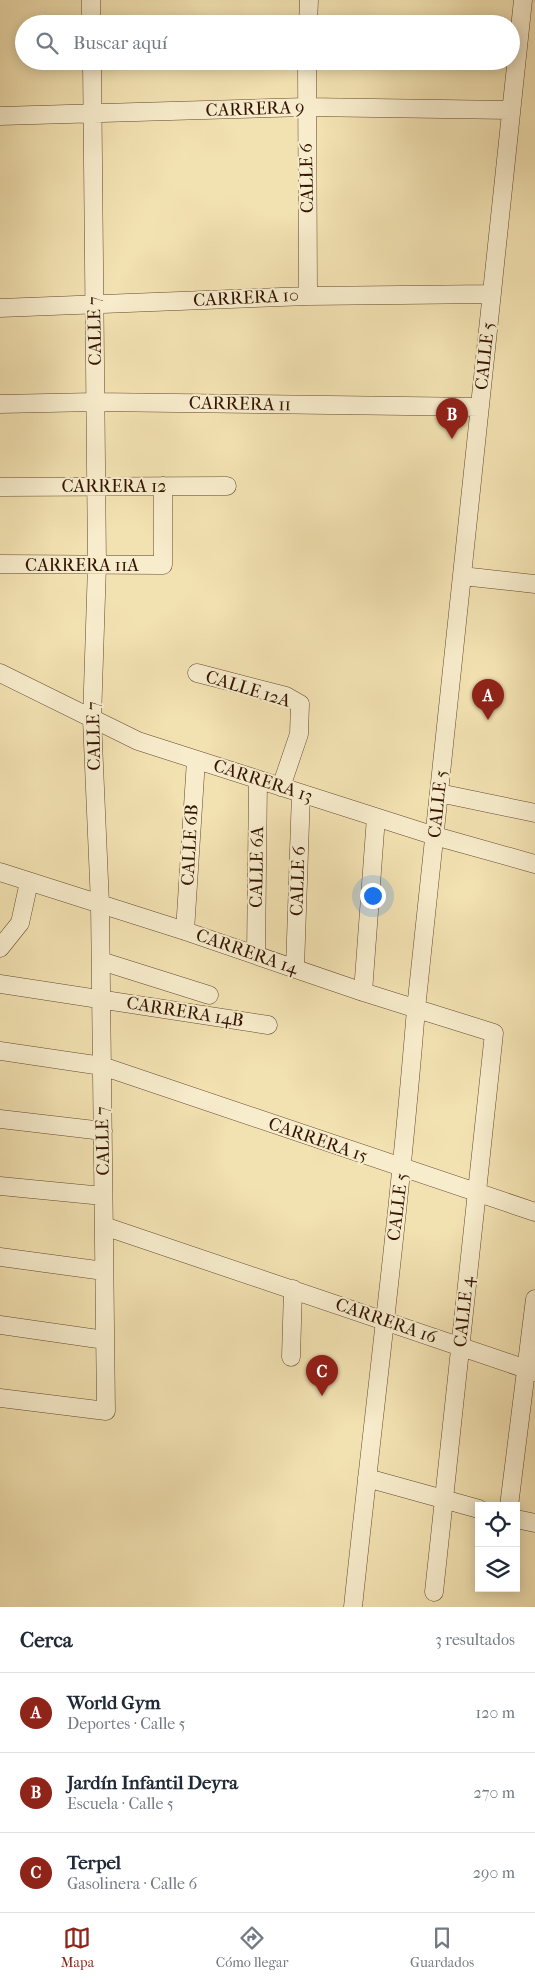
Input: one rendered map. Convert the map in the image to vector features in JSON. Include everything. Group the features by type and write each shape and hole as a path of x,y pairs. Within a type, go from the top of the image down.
{"street":[{"path":"91,0 92,15"},
{"path":"308,0 308,15"},
{"name":"CALLE 5","path":"520,20 522,0"},
{"name":"CALLE 7","path":"0,1398 106,1411 100,904 92,719 97,565 92,70"},
{"name":"CALLE 6","path":"307,70 308,296"},
{"name":"CALLE 5","path":"353,1607 384,1320 403,1169 416,1009 515,70"},
{"name":"CARRERA 9","path":"0,116 306,107 511,110"},
{"name":"CARRERA 10","path":"0,308 308,296 492,294"},
{"name":"CARRERA 11","path":"0,404 95,402 480,407"},
{"name":"CARRERA 11A","path":"0,564 163,565 163,486"},
{"name":"CARRERA 12","path":"0,487 227,486"},
{"path":"462,576 535,584"},
{"name":"CALLE 12A","path":"197,673 286,696 300,704 299,734 281,787"},
{"name":"CARRERA 13","path":"2,678 138,741 435,836 535,864"},
{"name":"CALLE 6B","path":"185,931 196,760"},
{"name":"CALLE 6A","path":"256,955 258,780"},
{"name":"CALLE 6","path":"295,968 301,793"},
{"path":"439,793 535,813"},
{"path":"363,992 376,817"},
{"name":"CARRERA 14","path":"0,872 185,931 363,992 494,1033"},
{"path":"0,948 20,923 29,882"},
{"path":"101,961 209,995"},
{"name":"CARRERA 14B","path":"0,984 268,1025"},
{"name":"CALLE 4","path":"434,1592 494,1033"},
{"path":"0,1050 102,1066"},
{"name":"CARRERA 15","path":"102,1066 535,1212"},
{"path":"0,1119 103,1131"},
{"path":"0,1186 103,1196"},
{"name":"CARRERA 16","path":"104,1226 530,1371"},
{"path":"0,1257 104,1271"},
{"path":"291,1357 293,1289"},
{"path":"509,1502 530,1371 535,1299"},
{"path":"0,1326 105,1340"},
{"path":"367,1478 475,1508"},
{"path":"520,1520 535,1523"}],"place":[{"name":"Jardín Infantil Deyra","path":"452,439"},
{"name":"World Gym","path":"488,720"},
{"name":"Terpel","path":"322,1396"}]}
